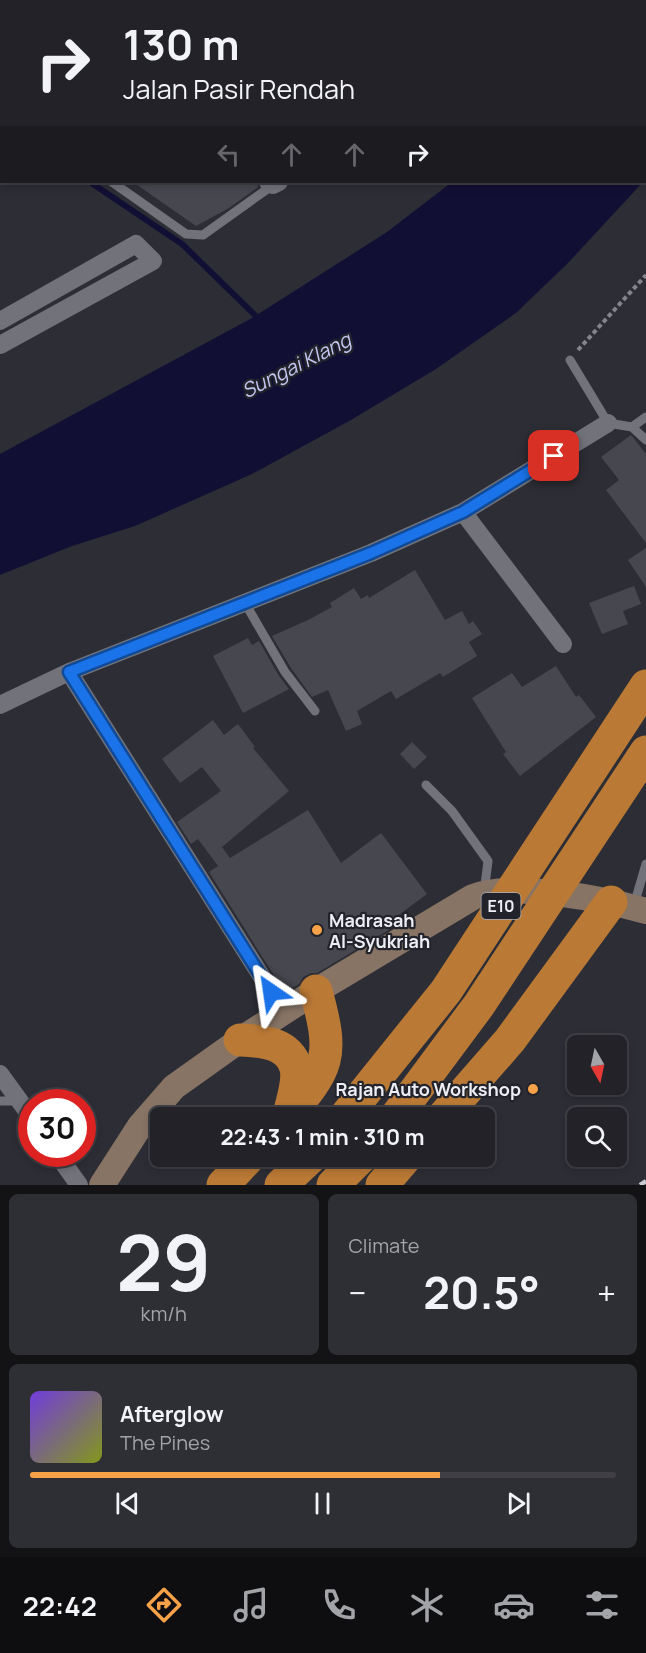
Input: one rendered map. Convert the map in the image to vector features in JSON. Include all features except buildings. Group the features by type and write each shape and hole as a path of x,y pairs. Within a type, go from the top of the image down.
{"highway":[{"name":"E10","path":"354,1107 446,991 646,686"},
{"name":"E10","path":"403,1107 479,1005 646,752"},
{"path":"452,1107 630,907"},
{"path":"294,1107 321,1072 327,1054 325,1024 316,991"},
{"path":"240,1040 276,1044 290,1057 296,1067 296,1076 289,1107"},
{"path":"223,1185 240,1167"},
{"path":"281,1185 300,1167"},
{"path":"333,1185 351,1167"},
{"path":"382,1185 398,1167"}],"street":[{"path":"0,321 136,244 153,261 0,345"},
{"path":"0,705 69,672 371,553 463,512 608,423"},
{"path":"463,512 563,644"},
{"path":"69,672 284,1012"},
{"path":"102,1185 140,1126 174,1086 316,991 473,897 484,892 544,893 630,907"},
{"path":"0,1074 18,1100"},
{"path":"66,1167 79,1185"}],"lane":[{"path":"113,183 186,234 203,235 273,183"},
{"path":"570,360 608,423 632,427 646,440"},
{"path":"632,427 646,417"},
{"path":"245,603 285,672 315,711"},
{"path":"426,785 452,811 488,861 484,892"},
{"path":"630,907 646,864"},
{"path":"0,1101 18,1101"}],"path":[{"path":"570,360 646,275"}],"water":[{"name":"Sungai Klang","path":"451,183 642,183 568,263 516,313 436,369 351,420 252,474 135,526 72,546 0,575 0,454 252,318 387,232"}],"waterway":[{"path":"91,183 182,244 261,321"}],"railway":[{"path":"640,1185 646,1181"}],"place":[{"name":"Madrasah Al-Syukriah","path":"317,930"},
{"name":"Rajan Auto Workshop","path":"533,1089"}],"route":[{"path":"271,992 69,672 371,553 463,512 554,456"}]}
